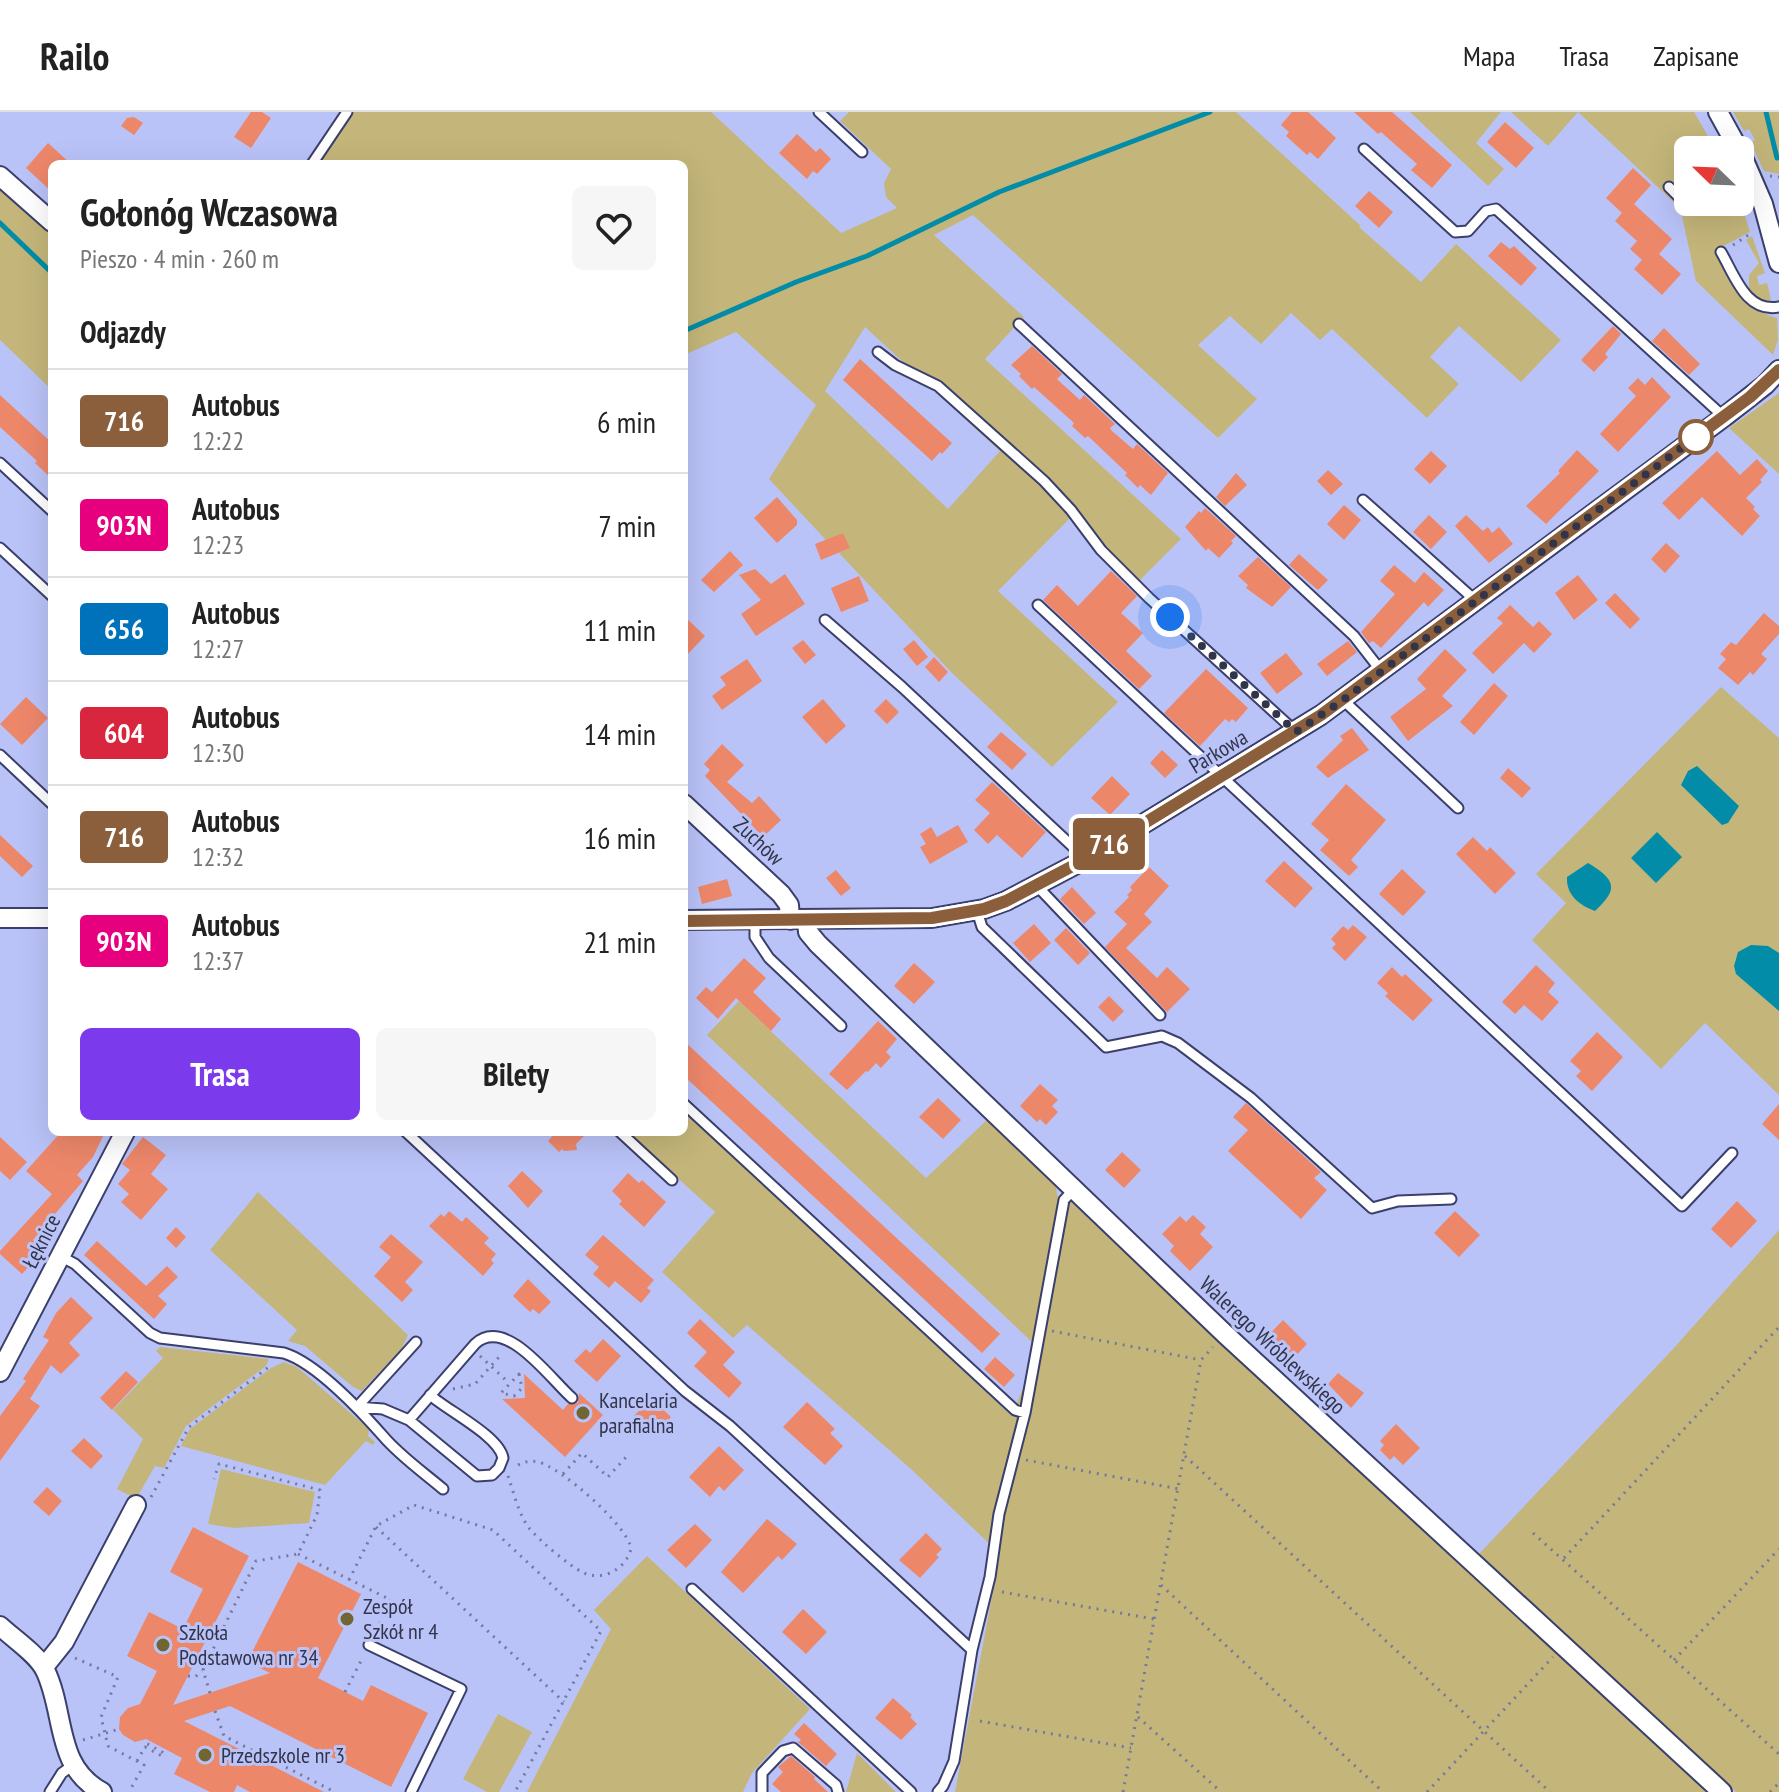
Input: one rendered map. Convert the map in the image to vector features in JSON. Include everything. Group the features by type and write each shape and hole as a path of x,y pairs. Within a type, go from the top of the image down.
{"street":[{"path":"1718,112 1732,136"},
{"path":"0,176 48,218"},
{"path":"1754,183 1779,263"},
{"name":"Parkowa","path":"688,920 932,918 977,911 1037,886 1296,732 1343,700 1724,417 1779,370"},
{"name":"Zuchów","path":"688,808 781,894 798,920"},
{"path":"0,918 48,918"},
{"name":"Walerego Wróblewskiego","path":"798,920 818,944 1226,1335 1722,1792"},
{"name":"Łęknice","path":"0,1372 123,1136"},
{"path":"44,1667 58,1651 136,1505"},
{"path":"0,1626 44,1667 64,1744 73,1765 86,1781 102,1792"}],"lane":[{"path":"315,160 347,112"},
{"path":"819,112 862,152"},
{"path":"1364,149 1455,232 1468,231 1486,211 1496,209 1724,417"},
{"path":"1669,187 1674,192"},
{"path":"1754,196 1759,194"},
{"path":"1721,252 1750,301 1765,308 1779,307"},
{"path":"1019,324 1354,636 1382,672"},
{"path":"878,352 895,365 938,386 1044,481 1071,510 1090,537 1149,598 1296,732"},
{"path":"0,463 48,507"},
{"path":"1363,500 1476,601"},
{"path":"0,548 48,592"},
{"path":"1038,605 1682,1206 1732,1153"},
{"path":"825,620 902,687 1086,859"},
{"path":"1343,700 1458,808"},
{"path":"0,755 48,800"},
{"path":"1037,886 1160,1015"},
{"path":"977,911 982,927 1106,1047 1162,1036 1178,1043 1251,1098 1372,1208 1398,1201 1451,1199"},
{"path":"755,920 755,937 769,958 841,1026"},
{"path":"688,1108 1015,1410 1025,1413"},
{"path":"410,1136 685,1391 730,1426 972,1650"},
{"path":"624,1136 672,1180"},
{"path":"938,1792 954,1761 972,1650 990,1577 999,1514 1025,1413 1064,1200 1074,1189"},
{"path":"60,1256 75,1264 155,1336 284,1353 307,1365 357,1407 374,1423 382,1436 443,1489"},
{"path":"409,1420 479,1340 491,1335 520,1348 572,1398"},
{"path":"357,1407 416,1342"},
{"path":"357,1407 376,1407 409,1420 477,1476 492,1475 499,1468 502,1454 498,1446 468,1420 451,1413 430,1395"},
{"path":"692,1589 911,1792"},
{"path":"369,1645 461,1689 411,1792"},
{"path":"764,1792 762,1773 783,1751 793,1748 836,1785 838,1792"},
{"path":"50,1792 62,1773 73,1765"}],"path":[{"path":"1721,252 1751,234 1754,228"},
{"path":"1564,1558 1779,1327"},
{"path":"1052,1331 1201,1360"},
{"path":"1123,1792 1201,1360 1215,1344"},
{"path":"136,1505 146,1506 189,1427 284,1353"},
{"path":"460,1388 475,1384 500,1356"},
{"path":"480,1357 510,1384"},
{"path":"519,1374 521,1376 522,1388 514,1396 501,1393 510,1384 519,1374"},
{"path":"518,1392 523,1396"},
{"path":"563,1474 582,1453 608,1477 628,1455"},
{"path":"1185,1456 1550,1792"},
{"path":"1026,1460 1179,1489"},
{"path":"532,1461 563,1474 629,1539 631,1549 628,1558 615,1572 603,1575 583,1573 538,1536 527,1524 507,1474 521,1462 532,1461"},
{"path":"214,1479 219,1464 320,1490 317,1515 298,1554"},
{"path":"349,1580 376,1526 414,1505 493,1530 601,1631 515,1792"},
{"path":"376,1526 564,1702"},
{"path":"1533,1533 1779,1754"},
{"path":"1674,1660 1779,1549"},
{"path":"188,1676 195,1677 203,1670 256,1561 298,1554 391,1600 345,1692"},
{"path":"1161,1585 1383,1792"},
{"path":"1002,1592 1154,1619"},
{"path":"58,1651 118,1677 101,1717 108,1746 144,1765 129,1792"},
{"path":"1427,1792 1554,1656"},
{"path":"203,1670 210,1693"},
{"path":"215,1711 224,1736 334,1792"},
{"path":"1137,1716 1221,1792"},
{"path":"980,1721 1131,1748"},
{"path":"90,1738 119,1729"},
{"path":"137,1761 145,1747 162,1756 164,1753 142,1741"},
{"path":"1770,1792 1779,1783"}],"shaded area":[{"path":"354,112 711,112 841,233 897,208 886,197 884,183 891,169 840,121 849,112 1236,112 1421,282 1456,244 1561,340 1521,382 1459,326 1430,357 1459,384 1427,418 1332,329 1320,340 1291,313 1261,344 1230,316 1198,345 1257,399 1218,438 973,215 934,235 1024,317 985,359 1181,539 1140,580 1071,517 998,591 1118,702 1052,767 954,675 839,553 849,548 843,533 826,540 769,479 816,405 736,332 688,353 688,160 322,160","holes":["865,327 1000,451 948,509 825,391"]},
{"path":"1410,112 1501,112 1476,143 1504,169 1488,186"},
{"path":"1511,112 1578,112 1548,146"},
{"path":"1578,112 1694,112 1708,136 1674,136 1674,183 1666,189 1674,198 1674,202"},
{"path":"1733,112 1779,112 1779,174 1764,171 1754,149 1754,136 1749,129 1744,131"},
{"path":"0,188 48,230 48,386 0,340"},
{"path":"1682,216 1745,216 1750,232 1714,251 1738,293 1753,307 1777,318 1778,340 1773,355 1696,281"},
{"path":"1752,236 1765,273 1757,276 1759,285 1767,283 1771,300 1763,302 1749,290 1749,275 1759,263 1746,240"},
{"path":"1779,393 1779,474 1729,428"},
{"path":"1721,687 1779,738 1779,1095 1705,1023 1661,1069 1532,940 1566,903 1536,874"},
{"path":"739,1001 926,1178 991,1116 1055,1179 1057,1195 1068,1203 1069,1200 1706,1792 955,1792 1000,1554 912,1470 747,1325 733,1338 662,1272 715,1212 631,1136 688,1136 688,1116 1012,1416 1027,1378 1033,1343 707,1035"},
{"path":"258,1192 408,1335 402,1348 362,1391 353,1387 305,1346 288,1341 297,1330 210,1250"},
{"path":"1779,1230 1779,1792 1736,1792 1477,1556 1673,1349"},
{"path":"160,1347 269,1359 266,1366 186,1426 164,1468 155,1466 134,1498 117,1489 143,1439 113,1410 163,1358 156,1351"},
{"path":"284,1362 297,1367 369,1429 368,1436 375,1442 373,1445 366,1441 325,1485 181,1446 190,1429 271,1368"},
{"path":"221,1469 315,1492 309,1523 234,1528 208,1524"},
{"path":"647,1556 810,1709 752,1773 743,1792 527,1792 611,1629 594,1610"},
{"path":"498,1714 532,1732 499,1792 487,1792 463,1779"},
{"path":"857,1753 896,1792 846,1792"}],"water":[{"path":"1697,766 1739,806 1728,823 1722,825 1681,785 1688,771"},
{"path":"1657,832 1682,857 1656,883 1631,858"},
{"path":"1588,863 1611,885 1608,897 1595,911 1575,898 1567,883 1567,877"},
{"path":"1751,945 1768,946 1779,953 1779,1011 1736,974 1734,966 1738,952"}],"building":[{"path":"251,112 262,112 271,118 251,148 234,137"},
{"path":"1292,112 1308,112 1336,138 1318,159 1310,152 1307,155 1286,136 1289,132 1281,125"},
{"path":"1354,112 1392,112 1452,165 1432,188 1411,170 1417,164"},
{"path":"134,117 143,123 134,135 121,126 127,118"},
{"path":"1505,122 1534,148 1516,168 1487,142"},
{"path":"797,134 816,152 820,148 831,159 817,174 813,171 807,179 779,153"},
{"path":"48,143 67,160 48,160 48,188 26,168"},
{"path":"1633,168 1651,185 1634,204 1672,239 1659,254 1681,274 1662,295 1634,269 1642,260 1630,249 1637,241 1615,221 1622,213 1606,198"},
{"path":"1369,191 1393,212 1379,228 1355,206"},
{"path":"1501,242 1510,249 1514,246 1537,268 1521,286 1488,256"},
{"path":"1613,326 1621,334 1605,354 1608,357 1594,372 1581,360"},
{"path":"1664,328 1700,364 1689,375 1652,341"},
{"path":"1032,346 1062,374 1057,379 1059,381 1080,400 1084,395 1115,424 1110,428 1112,431 1133,449 1137,444 1168,473 1151,495 1140,485 1138,488 1125,475 1127,473 1088,436 1085,438 1072,426 1074,423 1019,376 1021,374 1011,365"},
{"path":"860,359 952,443 942,454 940,452 932,461 843,380"},
{"path":"1652,377 1671,397 1618,452 1600,434 1636,396 1628,388 1638,378 1645,385"},
{"path":"0,395 48,439 48,475 35,463 37,461 0,427"},
{"path":"1577,450 1599,471 1546,524 1526,506 1560,473 1558,471"},
{"path":"1431,451 1447,466 1430,484 1414,469"},
{"path":"1717,451 1740,475 1757,459 1768,471 1746,498 1760,516 1742,536 1702,497 1679,520 1662,503"},
{"path":"1328,470 1343,484 1331,495 1317,481"},
{"path":"1236,473 1247,485 1225,506 1216,497"},
{"path":"777,497 797,520 797,525 777,543 754,518"},
{"path":"1344,505 1361,520 1344,540 1327,524"},
{"path":"1205,508 1236,536 1219,558 1208,548 1206,551 1185,527"},
{"path":"1429,515 1447,532 1431,549 1413,532"},
{"path":"1466,515 1483,531 1488,527 1492,533 1499,527 1513,544 1489,563 1455,526"},
{"path":"843,533 850,548 821,560 815,544"},
{"path":"1666,543 1680,556 1665,573 1651,559"},
{"path":"730,551 743,565 714,592 701,580"},
{"path":"1299,554 1328,580 1318,590 1289,565"},
{"path":"1258,557 1291,587 1272,607 1246,588 1248,585 1238,576"},
{"path":"1394,565 1415,583 1424,572 1444,590 1428,607 1424,602 1381,648 1373,641 1369,643 1361,632 1395,594 1380,581"},
{"path":"755,569 771,584 785,574 805,604 756,636 741,614 761,600 739,575"},
{"path":"1111,571 1137,596 1121,613 1143,633 1126,651 1152,676 1139,689 1043,600 1057,585 1078,606"},
{"path":"1578,575 1598,600 1574,620 1555,593"},
{"path":"859,576 869,601 841,612 831,588"},
{"path":"1615,593 1640,619 1630,629 1605,603"},
{"path":"1510,605 1533,627 1539,621 1552,634 1534,653 1524,643 1493,674 1472,653 1503,623 1497,618"},
{"path":"1764,613 1779,626 1779,634 1761,654 1767,659 1753,675 1750,672 1738,685 1718,668 1726,659 1720,654 1731,642 1736,645"},
{"path":"688,620 705,636 688,654"},
{"path":"803,640 816,655 805,664 792,648"},
{"path":"914,640 928,657 917,666 903,649"},
{"path":"1348,641 1357,652 1327,676 1317,664"},
{"path":"1445,649 1467,670 1442,696 1453,706 1408,741 1390,717 1426,689 1417,679"},
{"path":"1286,653 1303,674 1277,694 1260,673"},
{"path":"934,657 948,672 939,682 925,667"},
{"path":"747,659 762,681 722,710 712,696 726,685 720,677"},
{"path":"1206,669 1248,708 1236,722 1225,719 1200,746 1164,713"},
{"path":"1494,683 1508,696 1474,735 1460,722"},
{"path":"26,697 48,718 22,745 0,724"},
{"path":"823,699 846,726 826,744 802,717"},
{"path":"886,699 899,712 887,724 874,711"},
{"path":"1352,728 1369,750 1328,778 1316,767 1343,740 1340,736"},
{"path":"1001,732 1027,754 1012,770 987,747"},
{"path":"722,744 744,765 727,782 752,803 759,796 781,820 763,837 705,776 710,770 704,764"},
{"path":"1162,750 1178,765 1165,778 1150,763"},
{"path":"1508,768 1531,788 1522,798 1500,778"},
{"path":"1112,776 1130,794 1110,815 1091,798"},
{"path":"992,782 1046,832 1022,858 997,835 988,844 974,830 990,813 975,800"},
{"path":"1346,784 1386,820 1351,860 1358,867 1349,876 1320,850 1329,840 1311,824"},
{"path":"958,825 968,842 930,864 920,847 926,844 920,834 931,827 937,837"},
{"path":"0,835 33,866 22,877 0,856"},
{"path":"1473,837 1487,851 1490,847 1516,873 1495,894 1456,854"},
{"path":"1284,861 1313,888 1295,908 1265,881"},
{"path":"1149,867 1169,886 1144,914 1152,922 1126,948 1157,978 1167,967 1190,989 1167,1012 1105,947 1127,924 1114,912 1129,897 1130,887"},
{"path":"1402,869 1426,892 1403,916 1379,894"},
{"path":"836,870 851,888 841,896 826,878"},
{"path":"727,879 732,896 702,904 698,887"},
{"path":"1072,887 1096,913 1084,924 1060,899"},
{"path":"1034,924 1051,943 1030,962 1013,943"},
{"path":"1353,925 1367,937 1345,961 1332,948 1336,944 1331,939 1343,926 1348,930"},
{"path":"1066,928 1090,953 1078,965 1054,940"},
{"path":"744,958 766,978 753,992 781,1019 771,1031 736,998 718,1019 696,998 706,987 712,992"},
{"path":"914,963 935,982 914,1004 894,986"},
{"path":"1536,965 1555,983 1548,992 1559,1002 1542,1021 1524,1005 1515,1014 1502,1002"},
{"path":"1392,967 1402,977 1405,974 1433,1000 1413,1021 1385,996 1388,993 1377,983"},
{"path":"1109,996 1124,1011 1113,1022 1098,1007"},
{"path":"878,1021 897,1039 886,1052 891,1057 881,1068 876,1063 847,1090 829,1074"},
{"path":"1597,1032 1623,1057 1592,1091 1576,1076 1581,1071 1570,1061"},
{"path":"688,1045 1000,1334 982,1353 688,1080"},
{"path":"1040,1084 1058,1100 1052,1106 1058,1112 1046,1125 1040,1119 1037,1122 1020,1106"},
{"path":"938,1098 961,1120 943,1139 919,1117"},
{"path":"1246,1103 1321,1172 1314,1178 1327,1190 1301,1219 1228,1151 1248,1130 1233,1117"},
{"path":"1779,1104 1779,1140 1762,1124"},
{"path":"57,1136 103,1136 93,1157 77,1175 83,1181 33,1240 44,1250 22,1274 0,1251 52,1194 26,1171"},
{"path":"552,1136 584,1136 576,1144 577,1150 562,1149 559,1152 548,1141"},
{"path":"0,1137 27,1162 10,1180 0,1171"},
{"path":"143,1137 166,1155 151,1174 168,1189 141,1220 121,1202 129,1194 118,1184 130,1170 122,1164"},
{"path":"1122,1152 1141,1170 1124,1188 1105,1170"},
{"path":"522,1171 543,1191 528,1208 508,1186"},
{"path":"628,1173 639,1183 642,1180 666,1202 644,1227 619,1204 622,1201 612,1191"},
{"path":"1737,1201 1757,1221 1731,1248 1711,1229"},
{"path":"449,1211 462,1222 466,1217 489,1238 484,1243 496,1254 491,1260 494,1263 483,1276 429,1226"},
{"path":"1455,1211 1480,1235 1459,1257 1434,1233"},
{"path":"1193,1215 1206,1227 1200,1234 1213,1247 1190,1271 1170,1251 1174,1246 1162,1234 1180,1216 1186,1222"},
{"path":"176,1227 186,1237 176,1248 166,1238"},
{"path":"391,1234 423,1262 405,1282 413,1290 402,1302 374,1276 391,1257 379,1247"},
{"path":"603,1235 654,1280 647,1288 651,1291 641,1303 615,1281 609,1288 593,1274 599,1267 585,1255"},
{"path":"97,1241 146,1286 167,1266 178,1277 158,1296 167,1304 154,1319 84,1255"},
{"path":"528,1279 551,1302 539,1314 533,1309 530,1312 513,1296"},
{"path":"71,1297 93,1318 69,1343 80,1355 61,1374 51,1365 30,1399 40,1406 0,1461 0,1416 26,1381 23,1379 49,1340 43,1337 56,1313"},
{"path":"700,1319 735,1352 723,1365 742,1383 729,1398 694,1366 707,1352 687,1333"},
{"path":"1283,1320 1307,1344 1289,1363 1265,1339"},
{"path":"603,1339 621,1356 597,1382 574,1361 586,1349 590,1353"},
{"path":"995,1357 1015,1375 1004,1387 984,1369"},
{"path":"126,1371 138,1382 112,1410 100,1398"},
{"path":"1338,1373 1364,1393 1351,1408 1328,1384"},
{"path":"524,1374 563,1410 568,1404 578,1403 579,1393 603,1415 565,1457 502,1399 525,1398"},
{"path":"651,1398 671,1417 654,1435 634,1416"},
{"path":"807,1402 835,1429 830,1433 843,1446 825,1465 783,1427"},
{"path":"1396,1424 1420,1448 1403,1465 1394,1456 1390,1460 1380,1450 1384,1445 1380,1441"},
{"path":"84,1438 103,1456 91,1469 71,1451"},
{"path":"719,1446 744,1470 724,1491 719,1486 710,1497 689,1477"},
{"path":"47,1487 62,1501 49,1516 33,1502"},
{"path":"767,1519 797,1544 782,1560 778,1556 743,1593 721,1572"},
{"path":"695,1524 712,1540 686,1568 667,1550"},
{"path":"193,1527 249,1556 173,1705 270,1673 247,1662 298,1562 361,1594 318,1678 363,1701 371,1685 428,1713 391,1787 230,1706 184,1721 324,1792 250,1792 237,1785 234,1792 210,1792 174,1774 182,1758 146,1739 135,1742 123,1735 119,1729 120,1717 128,1708 140,1704 157,1671 127,1656 149,1612 183,1629 203,1589 170,1572"},
{"path":"926,1533 942,1549 936,1555 939,1557 920,1578 899,1560"},
{"path":"803,1609 827,1632 806,1654 782,1632"},
{"path":"893,1698 912,1715 910,1717 917,1724 901,1740 875,1718"},
{"path":"804,1723 837,1754 826,1766 798,1742 801,1740 794,1734"},
{"path":"791,1756 828,1792 781,1792 772,1784 783,1772 778,1767"}],"waterway":[{"path":"688,329 796,282 867,256 999,192 1210,112"},
{"path":"1766,112 1777,158"},
{"path":"0,223 48,269"}],"bus line":[{"name":"716","path":"688,921 932,918 984,909 1006,901 1086,859 1343,700 1750,397 1779,370"}],"place":[{"name":"Kancelaria parafialna","path":"583,1413"},
{"name":"Zespół Szkół nr 4","path":"347,1619"},
{"name":"Szkoła Podstawowa nr 34","path":"163,1645"},
{"name":"Przedszkole nr 3","path":"205,1755"}],"route":[{"path":"1170,617 1296,732 1696,437"}]}
